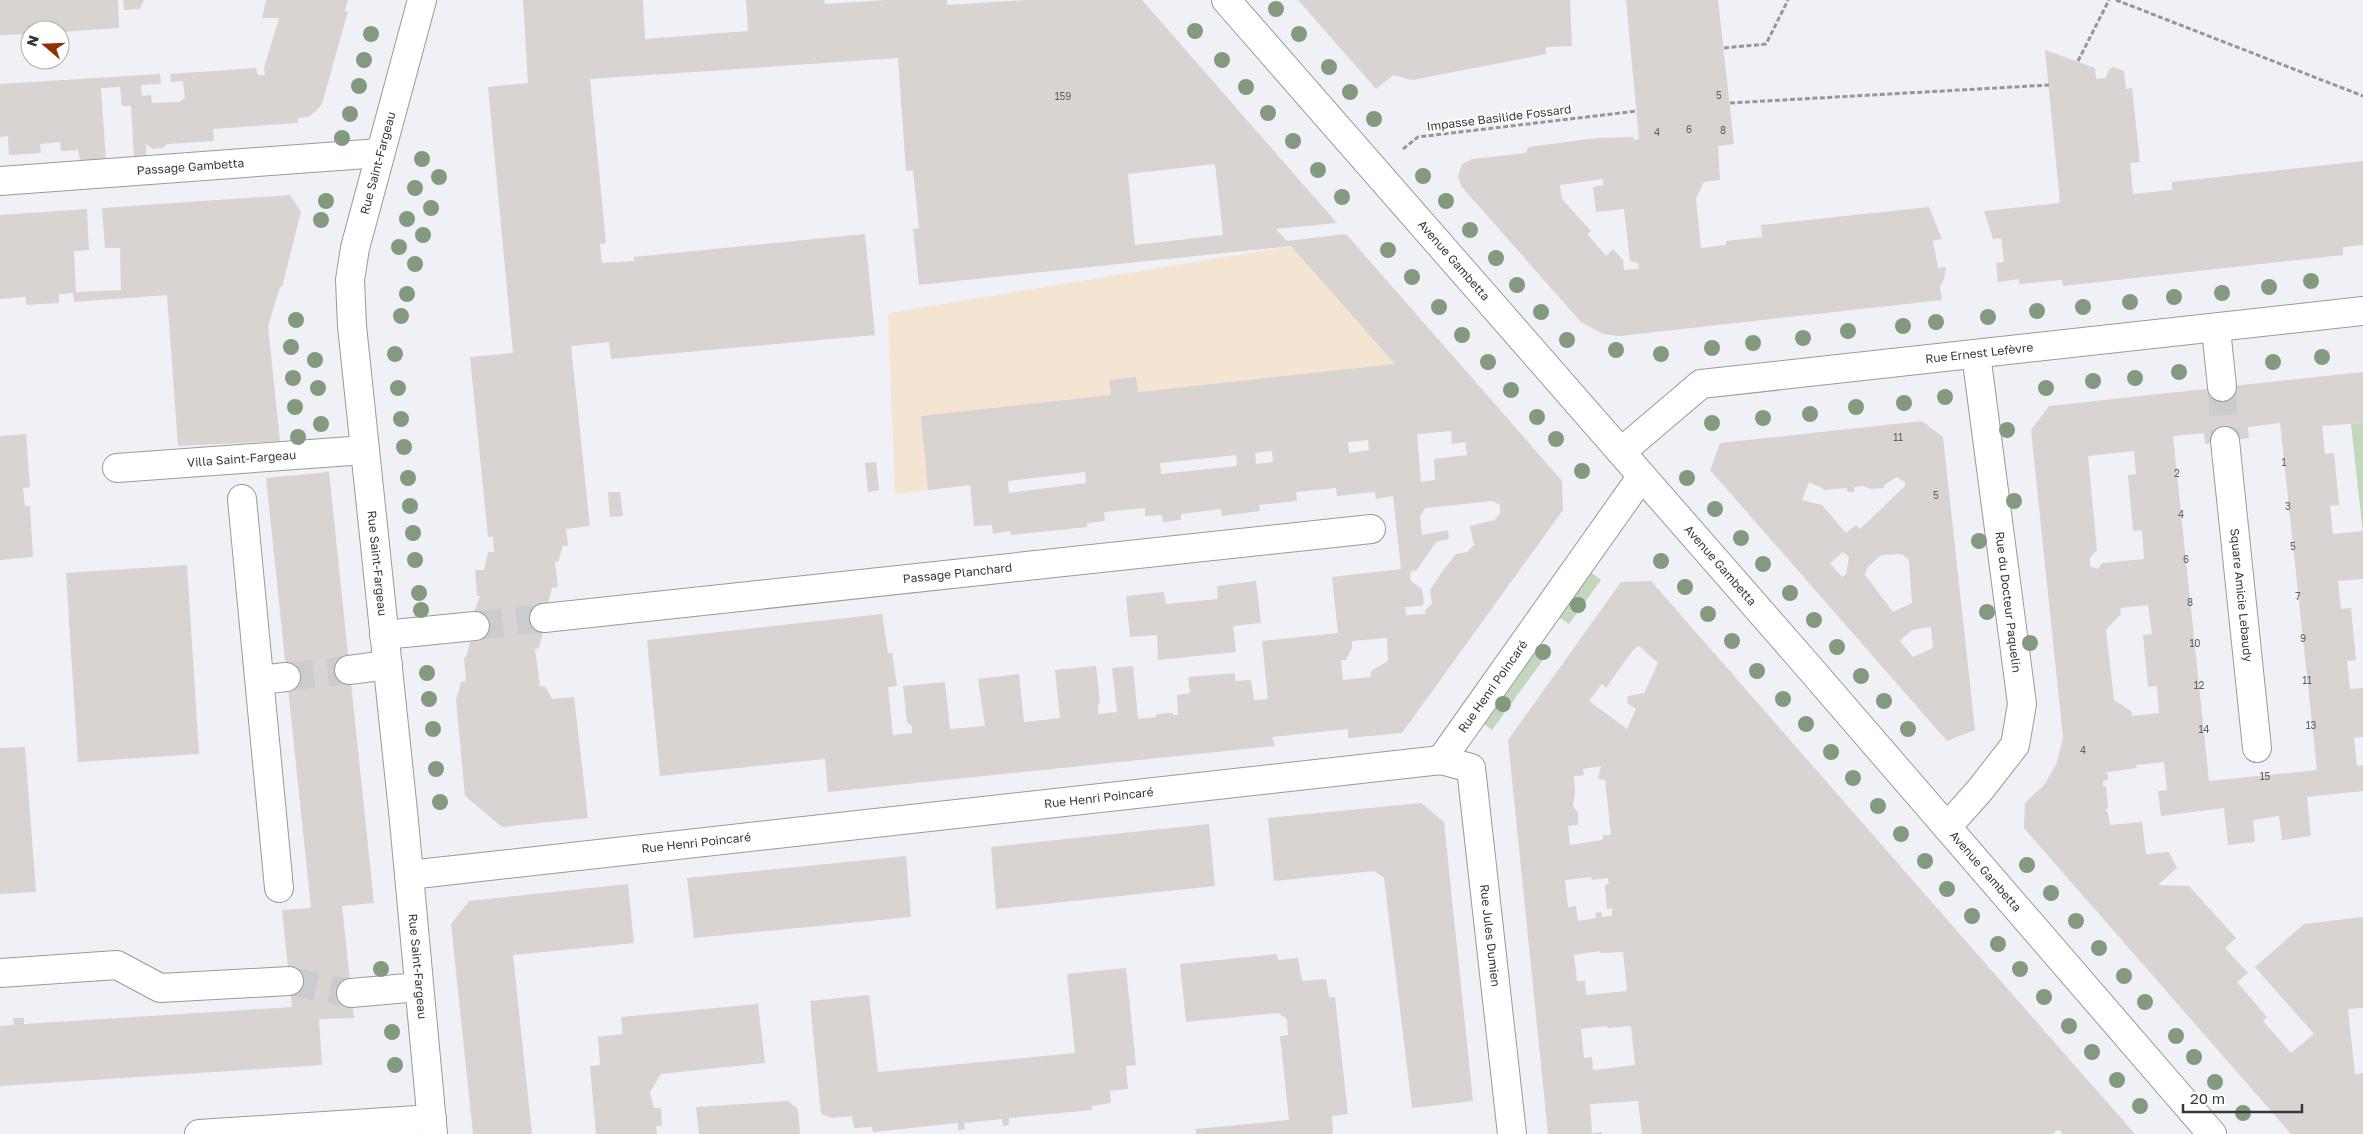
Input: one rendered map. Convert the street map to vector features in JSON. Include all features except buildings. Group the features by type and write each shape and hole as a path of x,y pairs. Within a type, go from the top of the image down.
{"street":[{"name":"Rue Saint-Fargeau","path":"422,0 355,248 350,280 352,326 388,665 433,1126"},
{"name":"Avenue Gambetta","path":"1226,0 1642,476 2212,1134"},
{"name":"Passage Gambetta","path":"0,181 380,153"},
{"name":"Rue Ernest Lefèvre","path":"1621,452 1701,384 2216,329 2363,311"},
{"path":"2216,329 2222,388"},
{"name":"Rue du Docteur Paquelin","path":"1947,827 1980,790 2015,745 2022,704 1976,354"},
{"name":"Square Amicie Lebaudy","path":"2226,442 2257,748"},
{"name":"Villa Saint-Fargeau","path":"117,468 365,450"},
{"name":"Rue Henri Poincaré","path":"409,875 1441,760 1642,476"},
{"path":"242,500 273,678 279,888"},
{"name":"Passage Planchard","path":"544,618 1371,529"},
{"path":"384,635 475,626"},
{"path":"349,670 388,665"},
{"name":"Rue Jules Dumien","path":"1441,760 1471,768 1512,1134"},
{"path":"0,973 117,965 160,988 290,981"},
{"path":"352,992 419,987"},
{"path":"199,1134 433,1126"}],"path":[{"path":"1724,48 1766,44 1788,0"},
{"path":"2078,61 2109,0"},
{"path":"2116,0 2363,96"},
{"path":"1730,103 2049,85"},
{"name":"Impasse Basilide Fossard","path":"1376,172 1418,136 1637,111"}],"shaded area":[{"path":"1346,234 1512,423 895,494 888,313 1291,246"}],"green space":[{"path":"2363,423 2363,534 2351,424"},
{"path":"1584,567 1601,580 1569,624 1552,612"},
{"path":"1532,641 1548,653 1492,730 1477,718"}],"tunnel":[{"path":"2222,387 2225,441"},
{"path":"475,626 544,618"},
{"path":"286,677 349,670"},
{"path":"289,981 351,993"}]}
